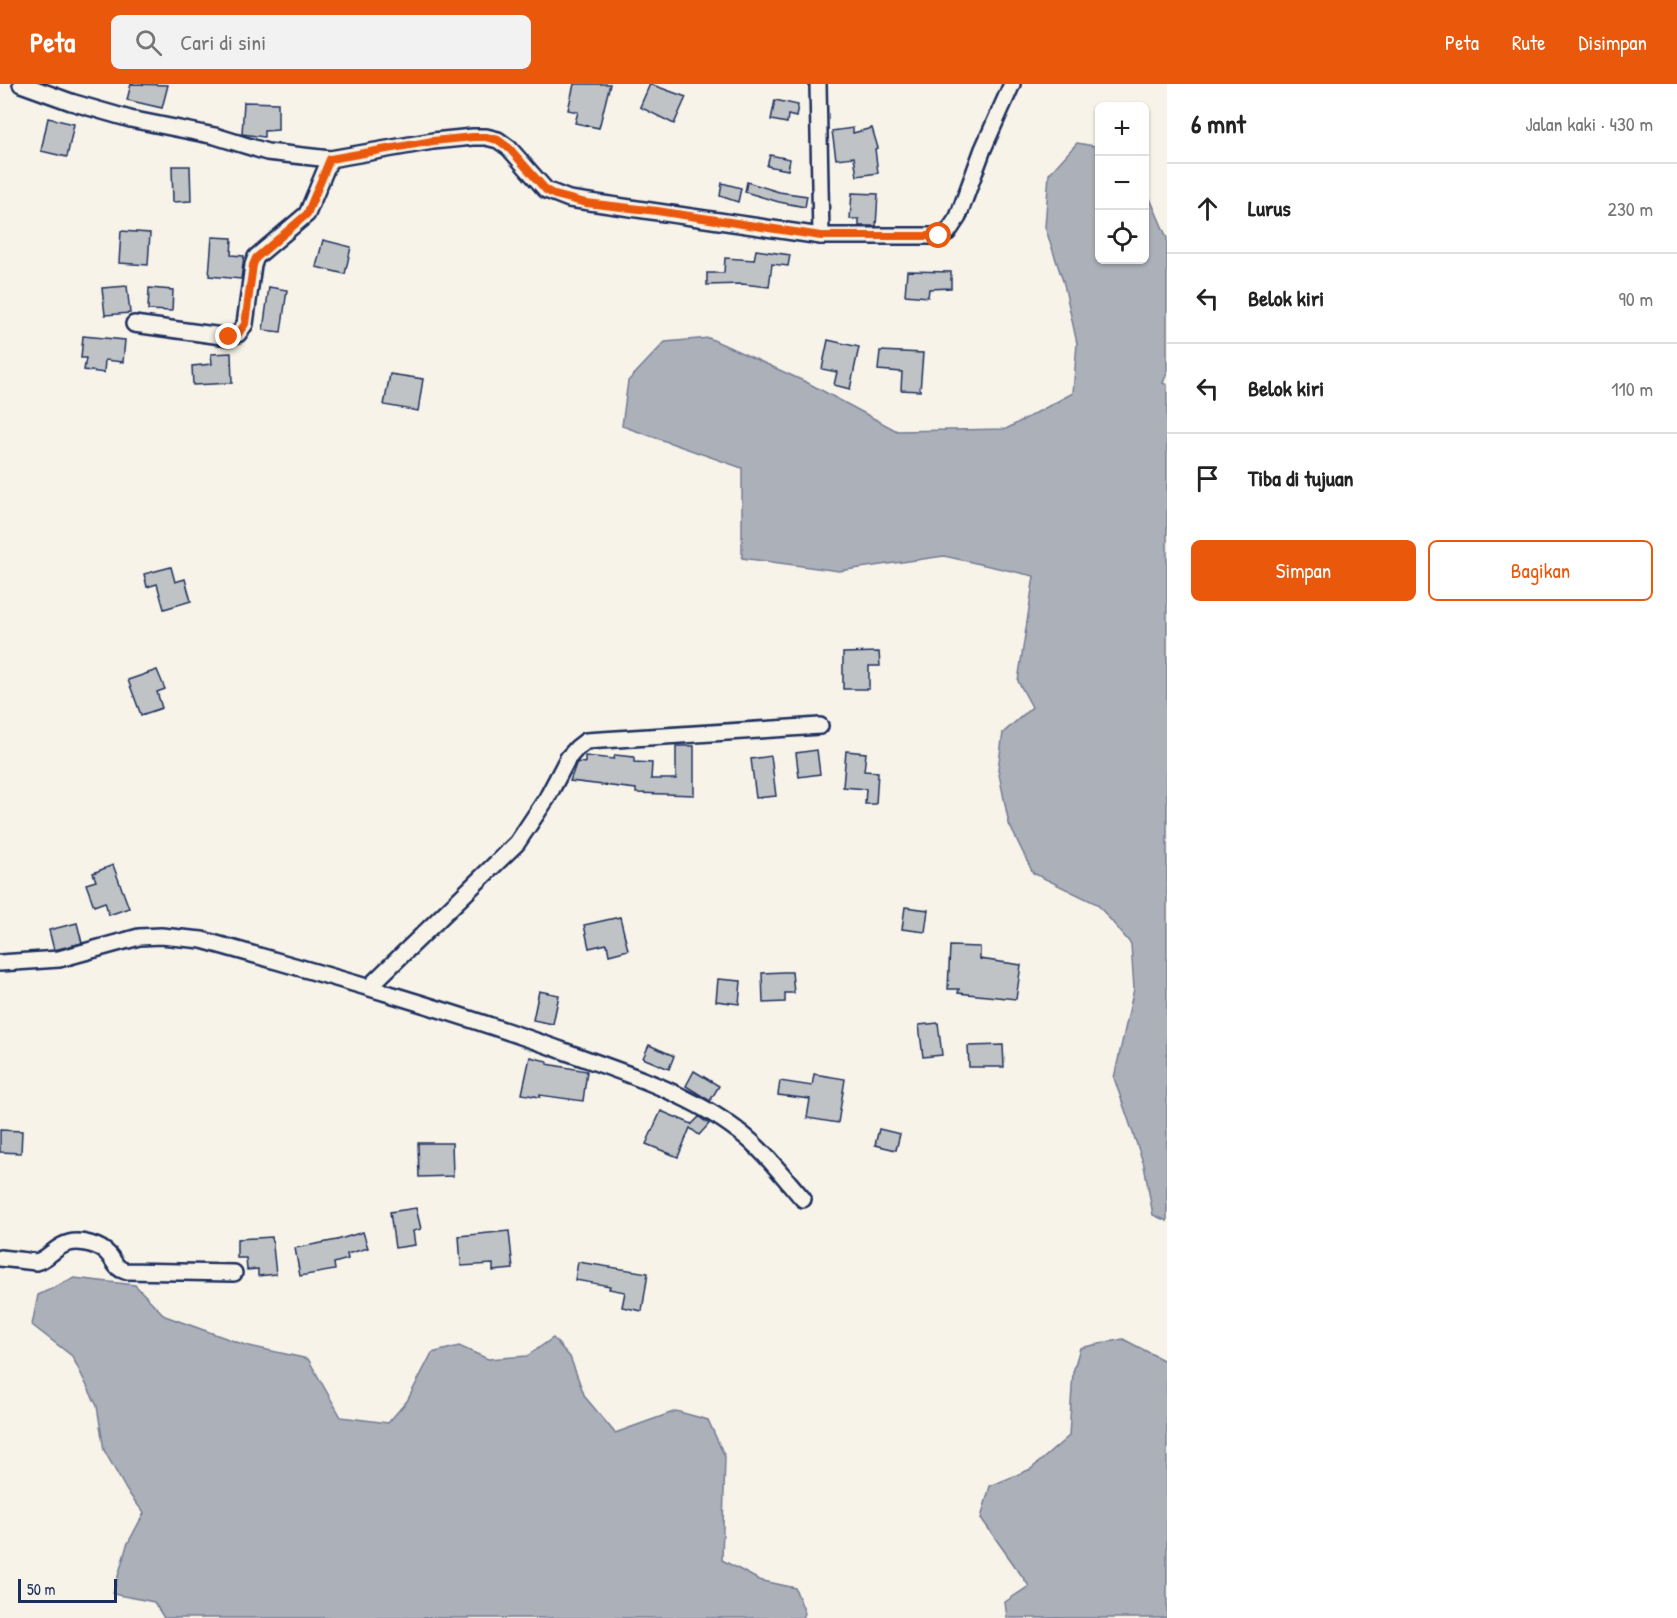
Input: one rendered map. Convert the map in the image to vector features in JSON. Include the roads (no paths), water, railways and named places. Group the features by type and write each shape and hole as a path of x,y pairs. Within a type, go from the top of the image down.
{"street":[{"path":"21,84 71,102 130,119 215,136 267,153 330,159 433,141 486,137 498,140 509,148 546,190 569,199 821,236 918,237 939,236 948,232 958,217 983,149 1012,84"},
{"path":"818,84 821,236"},
{"path":"134,324 229,337 238,334 245,324 253,265 256,258 307,214 330,159"},
{"path":"369,987 517,843 547,798 568,759 586,741 820,726"},
{"path":"0,963 59,958 139,937 172,936 202,940 369,987 489,1024 661,1086 737,1129 765,1155 803,1199"},
{"path":"0,1258 36,1262 41,1261 57,1247 81,1242 96,1246 109,1254 115,1265 125,1271 234,1273"}]}
